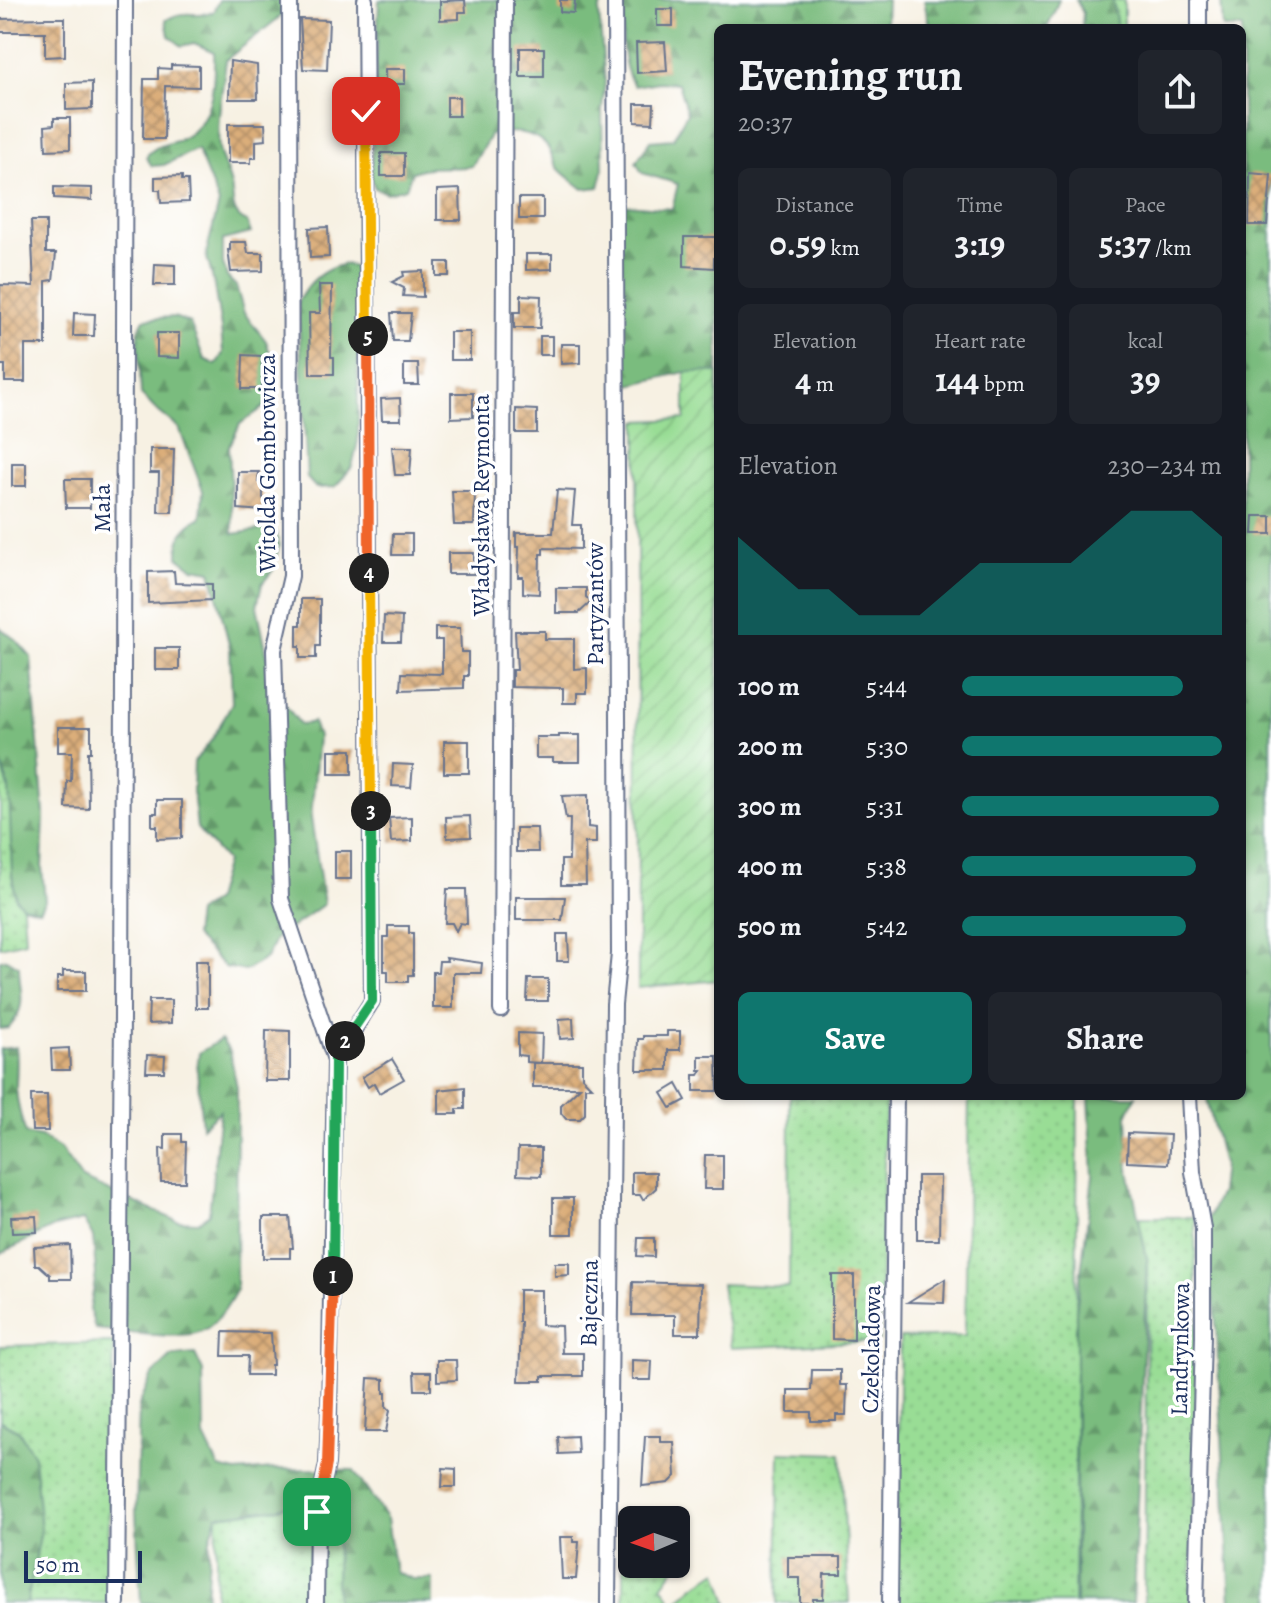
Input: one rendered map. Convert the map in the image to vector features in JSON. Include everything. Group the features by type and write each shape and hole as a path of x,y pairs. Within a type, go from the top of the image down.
{"street":[{"name":"Mała","path":"117,1603 125,0"},
{"name":"Witolda Gombrowicza","path":"290,0 291,576 274,650 281,899 335,1060"},
{"path":"316,1603 317,1512 327,1464 330,1403 335,1060 372,1001 365,0"},
{"name":"Władysława Reymonta","path":"501,1010 505,0"},
{"name":"Partyzantów","path":"614,1004 619,954 615,0"},
{"path":"1199,0 1199,24"},
{"name":"Bajeczna","path":"608,1603 614,1004"},
{"name":"Czekoladowa","path":"890,1603 896,1100"},
{"name":"Landrynkowa","path":"1189,1100 1193,1172 1203,1228 1196,1603"}],"green space":[{"path":"219,0 282,0 281,16 226,60 219,115 219,148 234,206 238,215 247,222 251,233 223,240 223,263 227,277 236,286 244,313 266,341 272,359 274,385 264,407 240,424 229,447 233,534 265,529 276,532 279,545 273,570 262,584 257,606 275,692 301,725 313,722 318,737 311,818 324,904 275,939 266,958 245,971 225,967 194,936 197,913 215,900 226,861 197,828 193,791 194,762 213,738 232,703 230,648 211,571 193,568 178,557 182,533 201,517 203,491 179,428 141,394 138,330 144,319 174,317 190,323 204,359 216,365 223,353 213,280 206,254 219,203 197,149 164,165 152,166 146,157 157,148 179,140 199,125 210,102 214,77 214,52 194,43 182,46 169,36 166,20 179,15 213,12"},
{"path":"379,0 603,0 599,12 605,82 603,171 599,187 583,189 558,168 548,148 540,140 513,132 491,134 472,166 419,170 412,172 406,188 387,193 375,188 371,178"},
{"path":"629,0 887,0 886,22 881,24 714,24 714,372 685,372 617,388 616,204 672,209 678,184 642,173 636,162 650,141 673,139 687,113 678,83 634,86 624,56 625,3"},
{"path":"924,0 1059,0 1049,24 929,24"},
{"path":"1076,0 1113,0 1116,24 1082,24 1083,13"},
{"path":"1099,0 1124,0 1124,24 1099,24"},
{"path":"1221,0 1271,0 1271,1603 1231,1603 1215,1308 1206,1257 1207,1222 1220,1192 1223,1164 1207,1100 1246,1100 1246,24 1223,24"},
{"path":"345,264 355,267 361,286 358,441 352,467 335,487 316,488 307,478 298,301 317,277"},
{"path":"685,372 714,372 714,980 638,988 637,421 685,419"},
{"path":"0,628 31,657 44,814 42,868 45,900 39,910 23,906 16,899 12,875 9,788 0,760"},
{"path":"0,721 12,723 25,941 0,947"},
{"path":"6,959 19,966 22,998 19,1012 9,1028 0,1029 0,960"},
{"path":"221,1039 230,1052 237,1088 236,1291 214,1322 194,1333 167,1335 95,1329 90,1309 96,1274 93,1237 83,1220 54,1227 0,1254 0,1049 16,1047 17,1094 26,1134 41,1137 60,1149 82,1179 177,1221 198,1222 209,1214 220,1111 202,1127 197,1069 199,1053"},
{"path":"790,1100 886,1100 879,1341 731,1348 721,1284 789,1287"},
{"path":"969,1100 1078,1100 1074,1603 895,1603 900,1338 965,1336"},
{"path":"1089,1100 1134,1100 1127,1116 1129,1171 1147,1259 1133,1603 1076,1603 1076,1311 1093,1176"},
{"path":"1138,1217 1195,1217 1197,1361 1191,1603 1144,1603 1147,1259"},
{"path":"114,1343 107,1603 27,1603 30,1580 19,1431 0,1421 0,1346"},
{"path":"195,1354 203,1371 204,1437 219,1468 236,1472 353,1470 387,1519 395,1572 413,1579 433,1579 433,1603 336,1603 337,1483 280,1508 217,1516 210,1539 206,1603 141,1603 136,1513 139,1405 152,1375 172,1356"},
{"path":"0,1421 19,1431 34,1456 41,1530 27,1603 0,1603"},
{"path":"779,1452 841,1454 849,1603 777,1603"},
{"path":"338,1482 336,1603 215,1603 217,1516 280,1508"},
{"path":"718,1571 728,1603 676,1603 693,1587"},
{"path":"624,1578 668,1578 662,1586 674,1603 624,1603"}],"building":[{"path":"465,0 466,12 459,12 459,19 440,20 440,1"},
{"path":"560,0 575,0 574,13 560,12"},
{"path":"657,9 673,9 673,26 657,26"},
{"path":"65,18 65,56 45,57 45,32 0,32 0,19"},
{"path":"300,19 329,20 327,70 303,69"},
{"path":"665,42 667,71 637,73 636,43"},
{"path":"520,48 544,48 544,77 520,77"},
{"path":"230,61 257,65 258,99 229,99"},
{"path":"171,65 199,66 199,87 165,86 164,139 143,139 144,79 158,79 158,68 171,69"},
{"path":"385,69 405,69 405,84 385,84"},
{"path":"92,82 92,109 66,110 66,83"},
{"path":"447,97 459,97 459,116 447,116"},
{"path":"635,104 654,104 653,123 635,122"},
{"path":"54,118 70,118 70,149 46,150 45,126 54,125"},
{"path":"228,124 265,124 266,140 256,141 256,158 251,158 251,163 228,163"},
{"path":"381,153 404,153 404,176 381,176"},
{"path":"1250,173 1271,175 1267,225 1249,225"},
{"path":"182,176 182,180 188,180 189,202 161,203 160,190 155,190 155,177"},
{"path":"54,187 92,188 92,200 54,198"},
{"path":"460,189 461,220 437,220 437,190"},
{"path":"519,198 543,198 543,219 519,219"},
{"path":"31,221 46,221 46,253 56,253 53,280 46,281 46,345 25,345 25,382 5,382 5,365 0,365 0,285 34,286"},
{"path":"328,227 329,257 310,258 309,228"},
{"path":"684,237 714,237 714,268 684,266"},
{"path":"230,242 246,242 248,253 263,253 263,271 231,272"},
{"path":"526,254 552,254 552,269 526,270"},
{"path":"436,262 449,262 449,276 436,276"},
{"path":"155,264 175,265 175,285 154,285"},
{"path":"423,271 423,297 403,296 404,288 392,282 404,276 403,272"},
{"path":"319,285 332,285 331,357 334,357 334,374 310,374 309,313 320,313"},
{"path":"521,295 541,296 540,328 514,328 514,312 521,312"},
{"path":"74,313 95,314 94,336 73,336"},
{"path":"391,313 411,313 408,341 393,341"},
{"path":"450,332 470,332 470,360 450,360"},
{"path":"157,333 179,333 179,358 157,357"},
{"path":"540,336 552,336 552,355 540,355"},
{"path":"561,344 580,344 580,363 561,364"},
{"path":"243,355 262,356 262,389 242,389"},
{"path":"404,364 418,364 419,385 404,385"},
{"path":"451,393 473,393 473,417 451,418"},
{"path":"400,398 401,420 382,420 381,399"},
{"path":"516,409 537,410 537,433 516,433"},
{"path":"392,447 412,447 410,475 395,475"},
{"path":"150,449 174,449 172,512 158,512 159,473 150,473"},
{"path":"12,463 26,463 26,486 12,486"},
{"path":"238,472 259,472 258,482 263,482 263,498 272,505 264,511 238,509"},
{"path":"65,479 90,479 90,508 66,508"},
{"path":"557,490 575,491 572,525 581,525 581,549 543,548 543,554 540,554 539,594 523,593 523,577 518,577 516,533 553,533"},
{"path":"452,491 475,491 474,525 454,525"},
{"path":"1254,516 1271,516 1271,534 1253,534"},
{"path":"393,534 412,534 412,555 392,555"},
{"path":"448,553 474,553 474,574 448,574"},
{"path":"174,571 175,583 212,584 212,600 148,603 148,572"},
{"path":"556,588 586,588 586,597 591,602 579,613 556,613"},
{"path":"301,599 320,599 320,646 316,646 316,658 300,658 297,625 301,625"},
{"path":"384,616 402,617 401,642 383,642"},
{"path":"435,628 460,628 461,652 468,652 468,676 464,676 464,688 401,690 402,673 442,674 442,640 435,640"},
{"path":"515,631 545,631 545,639 574,639 574,669 587,668 587,693 577,693 577,703 563,703 563,688 512,687 512,670 517,670"},
{"path":"155,648 179,648 179,670 155,670"},
{"path":"58,727 91,727 89,809 66,808 72,752 58,752"},
{"path":"580,735 580,762 553,762 553,758 536,758 536,737"},
{"path":"444,741 469,741 469,773 444,773"},
{"path":"329,750 352,750 352,774 329,774"},
{"path":"393,764 413,765 411,787 392,786"},
{"path":"588,795 588,827 596,828 596,843 585,843 586,885 561,885 561,860 569,860 570,819 566,819 562,796"},
{"path":"157,800 182,800 182,838 157,839 157,826 152,826 152,813 157,813"},
{"path":"470,816 471,837 447,838 446,817"},
{"path":"412,817 412,841 391,842 389,818"},
{"path":"516,828 537,828 538,852 516,852"},
{"path":"335,851 351,851 351,879 335,879"},
{"path":"447,889 466,889 467,924 460,923 456,931 452,923 445,923"},
{"path":"516,897 565,897 562,920 516,920"},
{"path":"388,926 409,926 409,933 413,933 413,975 408,975 408,982 388,982 388,971 384,971 384,937 388,937"},
{"path":"557,934 568,934 569,961 557,961"},
{"path":"446,958 482,963 481,973 453,973 453,1008 433,1008 433,972 438,972 439,961 447,961"},
{"path":"195,961 208,961 208,1008 196,1008"},
{"path":"63,971 86,971 86,991 57,991 57,977 63,977"},
{"path":"528,979 548,979 548,1001 527,1001"},
{"path":"149,1000 171,1000 171,1023 148,1024"},
{"path":"573,1018 574,1038 560,1039 559,1019"},
{"path":"266,1030 290,1031 290,1081 265,1081"},
{"path":"667,1031 680,1031 680,1050 668,1050 668,1070 637,1070 638,1039 643,1039 643,1036 667,1036"},
{"path":"518,1033 542,1034 541,1063 526,1062 526,1056 518,1055"},
{"path":"69,1048 70,1070 52,1070 51,1049"},
{"path":"147,1055 165,1056 164,1072 146,1072"},
{"path":"699,1056 714,1056 714,1091 694,1091 694,1075 699,1075 702,1070 699,1070"},
{"path":"392,1059 404,1079 379,1093 374,1083 368,1087 362,1077"},
{"path":"533,1063 582,1063 582,1077 592,1087 585,1087 585,1114 580,1119 566,1119 561,1113 561,1105 580,1087 533,1087"},
{"path":"677,1084 686,1100 671,1108 662,1093"},
{"path":"465,1087 465,1109 457,1109 457,1114 439,1114 439,1090"},
{"path":"31,1095 47,1095 48,1131 32,1131"},
{"path":"1128,1133 1170,1135 1168,1164 1127,1162"},
{"path":"165,1134 182,1134 182,1142 186,1142 185,1182 161,1182 160,1148 165,1149"},
{"path":"518,1148 541,1148 541,1176 517,1175"},
{"path":"705,1155 723,1155 723,1189 704,1189"},
{"path":"632,1172 656,1172 656,1188 643,1200 640,1195 632,1195"},
{"path":"917,1176 940,1176 939,1240 917,1240"},
{"path":"553,1198 573,1198 573,1234 553,1234"},
{"path":"36,1216 37,1232 12,1233 11,1217"},
{"path":"263,1217 290,1217 293,1248 290,1248 290,1258 263,1258"},
{"path":"638,1238 654,1238 654,1257 637,1256"},
{"path":"70,1245 71,1279 50,1279 50,1275 35,1265 34,1247"},
{"path":"555,1263 569,1263 569,1275 555,1276"},
{"path":"832,1275 854,1275 854,1340 832,1339"},
{"path":"945,1279 944,1303 908,1302"},
{"path":"633,1282 701,1284 700,1334 675,1334 675,1315 632,1315"},
{"path":"519,1290 541,1290 541,1325 561,1326 562,1353 583,1353 583,1376 542,1376 542,1381 519,1381"},
{"path":"223,1332 271,1333 271,1375 247,1375 248,1356 222,1356"},
{"path":"437,1360 456,1360 457,1380 437,1381"},
{"path":"632,1360 652,1361 651,1380 632,1380"},
{"path":"812,1370 840,1370 840,1385 847,1385 846,1415 836,1415 836,1421 811,1421 811,1412 788,1412 788,1390 811,1390"},
{"path":"414,1372 431,1372 431,1390 415,1390"},
{"path":"368,1378 384,1379 386,1406 390,1410 386,1432 365,1432"},
{"path":"577,1436 578,1453 559,1454 558,1437"},
{"path":"645,1436 660,1436 660,1442 674,1442 676,1476 669,1483 642,1486"},
{"path":"443,1468 456,1469 456,1487 442,1487"},
{"path":"560,1537 573,1537 573,1542 579,1542 576,1579 562,1579"},
{"path":"788,1557 841,1557 841,1574 824,1574 823,1599 800,1603 800,1578 788,1578"}],"route":[{"path":"317,1512 327,1464 329,1418 335,1060 372,1001 366,111"}]}
